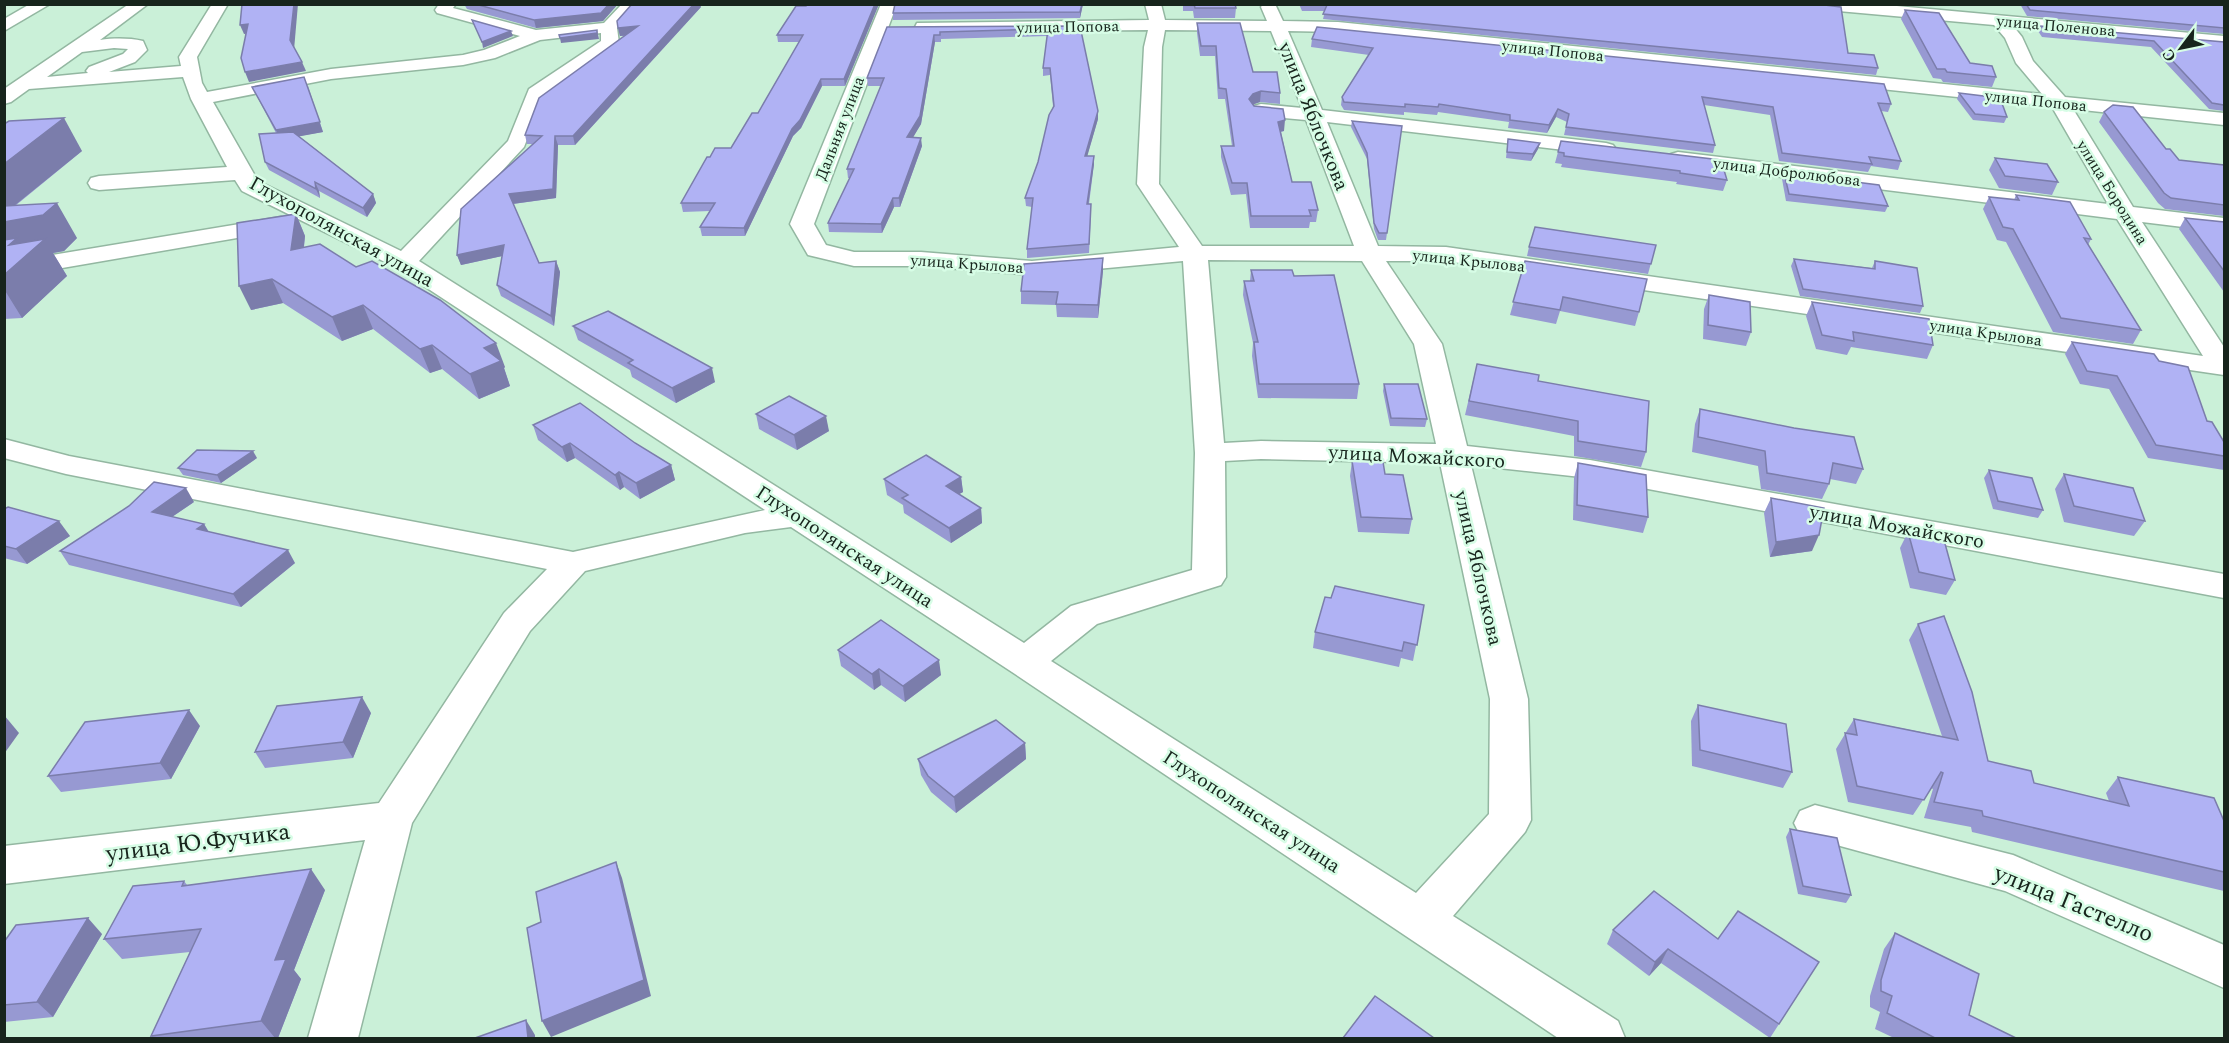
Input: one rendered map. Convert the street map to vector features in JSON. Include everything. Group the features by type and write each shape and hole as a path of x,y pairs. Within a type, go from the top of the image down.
{"street":[{"path":"4,26 42,4"},
{"path":"4,98 140,4"},
{"path":"195,85 188,57 220,4"},
{"path":"448,4 443,10 536,35 609,27 631,4"},
{"name":"Дальняя улица","path":"817,250 802,224 889,4"},
{"name":"улица Поленова","path":"1816,4 2224,41"},
{"path":"1025,662 1084,615 1209,577 1210,453 1196,253 1148,184 1155,15"},
{"name":"улица Попова","path":"879,27 1155,15 1273,15 1338,27 2224,119"},
{"name":"улица Яблочкова","path":"1273,15 1368,252 1428,344 1509,699 1510,820 1420,921"},
{"name":"улица Бородина","path":"1999,20 2013,37 2025,63 2059,102 2125,213 2224,367"},
{"path":"404,262 517,143 536,93 610,43 609,27"},
{"path":"25,84 58,81 195,85 330,74 472,58 519,44 536,35"},
{"path":"58,81 108,67 129,58 138,50 137,45 128,43 79,47"},
{"name":"Глухополянская улица","path":"195,85 250,186 404,262 1025,662 1600,1038"},
{"path":"1261,110 1314,114 1628,151"},
{"name":"улица Добролюбова","path":"1664,156 2224,225"},
{"path":"99,183 241,173"},
{"path":"4,271 315,218"},
{"name":"улица Крылова","path":"817,250 854,259 921,259 1032,268 1196,253 1446,254 2224,367"},
{"path":"4,448 66,465 573,563 745,523 797,516"},
{"name":"улица Можайского","path":"1210,453 1261,450 1453,454 1590,469 2224,586"},
{"path":"333,1038 392,819 517,622 573,563"},
{"name":"улица Ю.Фучика","path":"4,866 392,819"},
{"name":"улица Гастелло","path":"1815,823 2013,874 2224,967"}],"building":[{"path":"242,4 294,4 290,40 302,62 245,72 241,58 248,24 240,25"},
{"path":"475,4 609,4 601,13 534,20"},
{"path":"632,4 694,4 573,136 555,136 553,189 509,194 539,263 556,261 551,316 497,285 504,245 457,255 461,209 542,136 525,135 539,98 638,26 618,28 617,21"},
{"path":"875,4 844,79 821,79 800,120 792,129 744,228 700,227 715,203 681,203 707,157 710,157 715,148 731,148 752,113 758,113 803,35 777,35 796,6"},
{"path":"895,4 1082,4 1080,12 893,13"},
{"path":"1194,4 1235,4 1236,8 1195,8"},
{"path":"1303,4 1816,4 1841,7 1848,53 1874,55 1878,68 1323,14 1327,5"},
{"path":"2026,4 2224,4 2224,28 2030,10"},
{"path":"1905,10 1939,13 1970,63 1992,66 1996,77 1937,69"},
{"path":"472,20 511,31 482,42"},
{"path":"1197,23 1240,23 1253,72 1277,72 1280,93 1261,91 1253,94 1249,99 1254,106 1283,109 1285,120 1278,122 1292,182 1311,182 1318,210 1309,210 1311,216 1251,216 1247,183 1232,183 1221,146 1234,146 1226,89 1219,88 1216,46 1201,46"},
{"path":"1080,26 1098,111 1085,156 1094,156 1087,204 1091,204 1089,244 1027,249 1033,198 1025,198 1038,162 1049,115 1054,106 1050,68 1043,68 1048,29 940,32 940,35 934,35 920,116 907,137 921,138 899,198 893,198 881,224 828,223 854,169 847,169 884,78 867,78 887,27"},
{"path":"2040,26 2224,42 2224,105 2212,103 2154,41 2044,31"},
{"path":"1317,27 1884,84 1891,104 1878,103 1901,161 1869,157 1872,164 1782,153 1773,107 1702,97 1715,145 1566,127 1569,114 1558,109 1549,125 1510,120 1510,115 1439,104 1438,107 1405,104 1405,107 1344,102 1342,97 1373,48 1312,39"},
{"path":"597,30 597,33 560,38 559,35"},
{"path":"304,77 320,122 276,130 252,87"},
{"path":"1959,93 2000,98 2007,117 1975,114"},
{"path":"2113,105 2133,107 2166,149 2170,149 2179,160 2224,165 2224,205 2171,198 2164,193 2104,112"},
{"path":"64,118 4,164 4,124 9,121"},
{"path":"1352,121 1402,126 1387,233 1379,233 1374,223 1367,153"},
{"path":"293,132 373,194 363,208 315,182 316,189 265,162 259,134"},
{"path":"1508,139 1540,143 1533,154 1507,152"},
{"path":"1561,141 1721,160 1727,180 1680,173 1680,171 1564,156 1564,153 1558,152"},
{"path":"1995,158 2047,164 2058,182 2005,176"},
{"path":"1784,173 1879,185 1888,206 1789,194"},
{"path":"2016,195 2070,202 2091,239 2084,238 2141,330 2061,318 2013,229 2003,227 1989,197 2019,200"},
{"path":"57,203 43,215 4,222 4,206"},
{"path":"296,214 291,250 320,244 356,267 372,261 440,300 496,343 484,348 501,361 470,374 432,345 420,349 363,305 332,317 272,279 239,286 237,223"},
{"path":"2185,218 2224,222 2224,271"},
{"path":"1535,227 1656,245 1651,264 1529,247"},
{"path":"17,238 9,245 45,239 4,275 4,240"},
{"path":"1103,258 1098,305 1056,304 1058,292 1021,291 1024,264"},
{"path":"1794,259 1875,269 1875,261 1917,268 1923,306 1803,289"},
{"path":"1525,261 1647,279 1639,312 1563,297 1560,310 1513,302"},
{"path":"1251,270 1292,270 1294,276 1334,275 1359,384 1259,384 1254,342 1258,342 1244,281 1254,281"},
{"path":"1709,295 1750,302 1751,332 1708,325"},
{"path":"1812,302 1929,319 1933,345 1853,332 1854,341 1822,335"},
{"path":"608,311 712,368 672,388 628,363 633,360 573,326"},
{"path":"2072,342 2154,354 2159,361 2188,367 2207,421 2212,422 2224,442 2224,456 2156,445 2117,376 2087,371"},
{"path":"1477,364 1539,375 1538,381 1649,401 1646,452 1578,441 1578,421 1469,401"},
{"path":"1384,384 1418,384 1427,419 1391,418"},
{"path":"789,396 826,416 794,435 756,414"},
{"path":"580,403 635,443 671,465 636,483 619,472 615,475 570,443 562,447 533,425"},
{"path":"1700,409 1794,428 1854,437 1863,469 1833,463 1829,484 1767,473 1765,451 1698,437"},
{"path":"197,450 253,451 217,475 178,468"},
{"path":"926,455 961,477 946,486 981,508 949,528 902,498 908,495 884,479"},
{"path":"1352,461 1383,462 1385,474 1403,475 1412,519 1361,517"},
{"path":"1578,463 1646,475 1648,517 1577,505"},
{"path":"1989,470 2032,478 2043,510 1998,501"},
{"path":"2064,474 2133,488 2145,521 2074,506"},
{"path":"154,482 186,488 152,512 204,524 197,529 288,550 233,594 60,551 129,506"},
{"path":"1771,498 1824,508 1819,535 1776,542"},
{"path":"8,507 59,521 16,549 4,546 4,509"},
{"path":"1908,532 1944,540 1955,580 1919,572"},
{"path":"1335,586 1424,605 1417,645 1404,642 1402,651 1315,632 1325,597 1331,598"},
{"path":"1944,616 1972,692 1988,761 2031,771 2034,783 2129,806 2118,777 2214,798 2224,821 2224,872 1983,816 1982,811 1934,802 1943,773 1941,772 1924,800 1857,786 1845,733 1857,735 1854,719 1958,740 1918,624"},
{"path":"881,620 939,660 903,686 879,669 872,674 838,650"},
{"path":"362,697 343,742 255,752 277,706"},
{"path":"1698,705 1786,724 1792,772 1700,750"},
{"path":"189,710 160,763 48,776 85,722"},
{"path":"996,720 1025,743 954,797 928,776 918,759"},
{"path":"1790,829 1837,838 1851,895 1803,886"},
{"path":"616,862 644,980 542,1021 527,928 541,922 536,892"},
{"path":"311,869 275,960 286,959 261,1021 151,1036 201,929 104,939 133,886 184,881 182,886"},
{"path":"1654,891 1718,939 1738,911 1819,962 1779,1024 1668,949 1655,962 1613,930"},
{"path":"88,918 37,1002 4,1005 4,942 16,925"},
{"path":"1895,933 1979,974 1969,1015 2016,1038 1935,1038 1887,1013 1892,996 1881,991 1881,980"},
{"path":"1375,996 1434,1038 1343,1038"},
{"path":"526,1020 528,1038 475,1038"}]}
